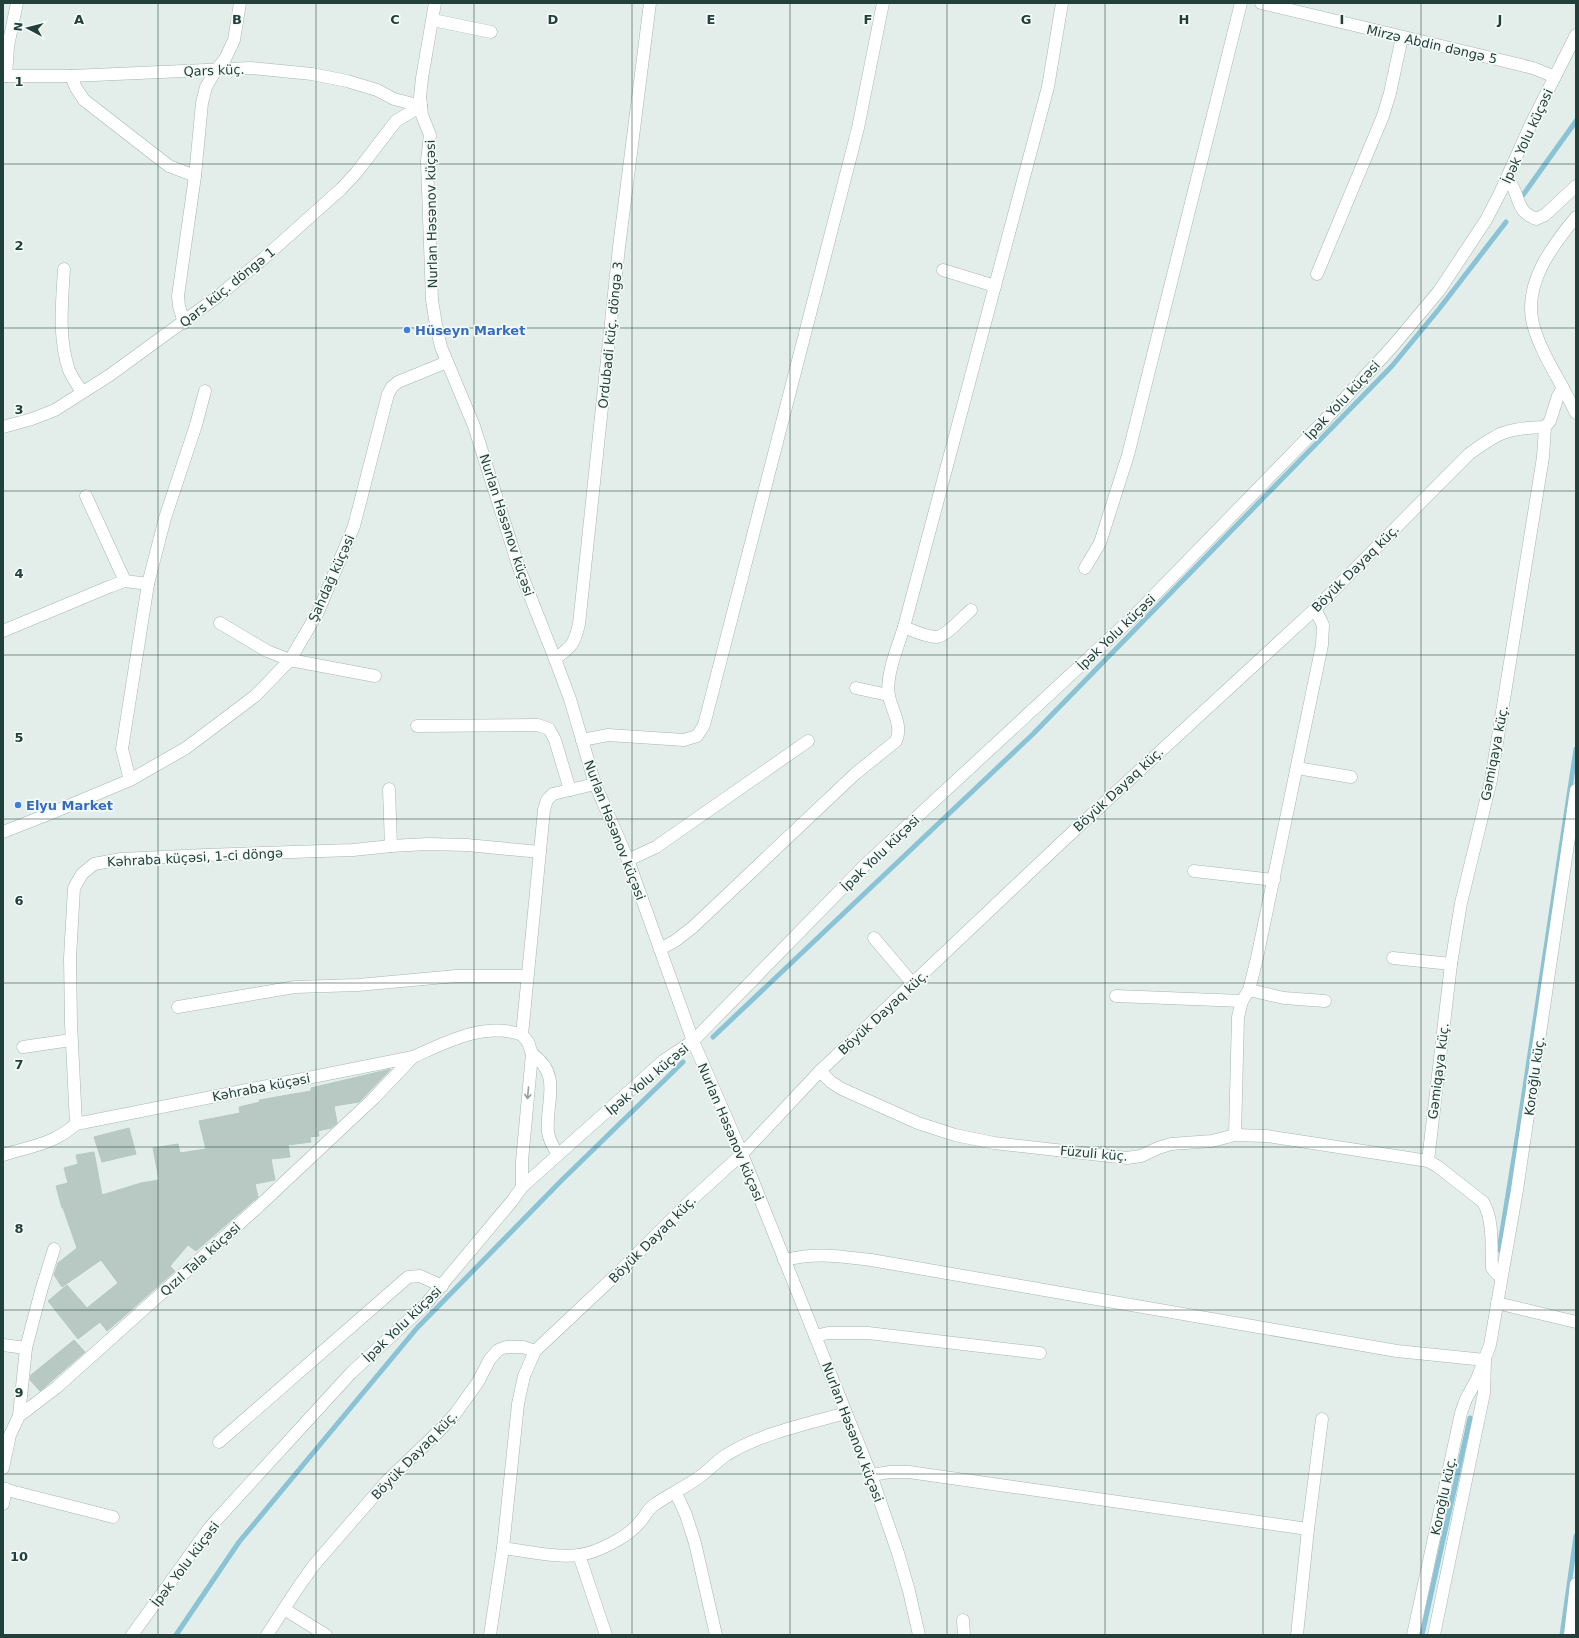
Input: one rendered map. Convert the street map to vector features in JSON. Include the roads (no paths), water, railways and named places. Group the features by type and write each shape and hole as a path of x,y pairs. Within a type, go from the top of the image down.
{"street":[{"path":"5,76 8,46 17,3"},
{"path":"184,323 178,296 195,176 202,103 206,87 216,70 225,59 234,40 240,3"},
{"name":"Nurlan Həsənov küçəsi","path":"435,3 422,78 421,106 422,116 430,134 427,162 432,300 441,347 474,426 519,568 555,659 595,784 628,860 693,1041 742,1154 871,1475 898,1553 909,1591 919,1635"},
{"name":"Ordubadi küç. döngə 3","path":"555,659 570,648 576,640 579,624 619,246 650,3"},
{"path":"582,740 608,736 684,740 697,736 704,725 858,128 883,3"},
{"path":"660,949 675,941 693,927 854,774 896,741 898,736 898,728 888,695 889,680 1048,87 1062,3"},
{"path":"1085,568 1100,543 1128,455 1241,3"},
{"name":"Mirzə Abdin dəngə 5","path":"1261,3 1533,68 1555,77"},
{"path":"433,20 491,32"},
{"name":"İpək Yolu küçəsi","path":"132,1635 210,1527 351,1373 425,1305 522,1187 663,1062 693,1041 865,865 1134,616 1321,424 1392,347 1439,291 1486,220 1507,179 1531,124 1576,35"},
{"path":"1317,274 1383,116 1390,93 1402,37"},
{"name":"Qars küç.","path":"5,76 71,76 270,69 312,74 347,81 377,90 394,99 421,106"},
{"path":"71,76 76,88 84,100 169,166 195,176"},
{"name":"Qars küç. döngə 1","path":"3,426 32,420 49,412 110,375 184,323 264,258 341,189 356,173 396,121 421,106"},
{"path":"1507,179 1516,190 1517,199 1523,211 1536,219 1545,215 1576,186"},
{"path":"1576,217 1563,232 1543,263 1536,279 1532,296 1531,310 1537,337 1576,413"},
{"path":"64,269 61,311 63,346 70,372 82,392"},
{"path":"943,270 995,286"},
{"name":"Şahdağ küçəsi","path":"3,832 130,780 186,748 255,696 290,660 318,612 354,526 388,394 392,387 398,382 447,362"},
{"name":"Gəmiqaya küç.","path":"1428,1161 1451,964 1461,903 1491,780 1543,457 1545,427 1550,421 1558,396 1563,388"},
{"path":"130,780 122,749 148,584 165,518 196,425 205,391"},
{"name":"Böyük Dayaq küç.","path":"268,1635 314,1565 387,1481 455,1414 478,1382 490,1359 498,1350 506,1347 523,1347 535,1351 618,1273 688,1203 742,1154 820,1071 1064,840 1315,609 1469,454 1493,436 1506,431 1523,428 1545,427"},
{"path":"86,496 125,581"},
{"path":"3,630 125,581 148,584"},
{"path":"1235,1135 1236,1036 1238,1017 1242,1002 1249,990 1274,880 1322,645 1322,625 1315,609"},
{"path":"904,627 929,636 938,637 946,633 971,610"},
{"path":"220,623 267,651 290,660 375,676"},
{"path":"856,688 888,695"},
{"path":"417,726 538,725 549,729 555,740 570,790"},
{"path":"628,860 656,847 808,741"},
{"path":"1297,768 1351,777"},
{"path":"522,1187 522,1161 532,1054 528,1042 522,1035 544,810 547,800 553,794 595,784"},
{"path":"389,789 391,846"},
{"name":"Koroğlu küç.","path":"1413,1635 1461,1413 1466,1399 1485,1360 1490,1345 1517,1190 1576,790"},
{"name":"Kəhraba küçəsi, 1-ci döngə","path":"76,1124 71,1040 70,958 74,888 82,874 94,864 121,859 212,854 353,850 428,844 467,845 540,852"},
{"path":"1194,871 1274,880"},
{"path":"874,938 913,984"},
{"path":"1393,958 1451,964"},
{"path":"178,1007 295,987 351,985 456,976 527,976"},
{"path":"1249,990 1284,998 1325,1001"},
{"path":"1116,996 1242,1002"},
{"name":"Kəhraba küçəsi","path":"3,1155 53,1140 65,1134 76,1124 413,1057 446,1042 477,1032 500,1030 511,1031 522,1035"},
{"path":"23,1047 71,1040"},
{"path":"532,1054 543,1065 549,1077 551,1091 548,1130 550,1140 558,1154"},
{"name":"Qızıl Tala küçəsi","path":"3,1468 10,1435 19,1416 63,1382 259,1206 372,1099 413,1057"},
{"name":"Füzuli küç.","path":"820,1071 831,1082 842,1089 918,1123 956,1135 994,1143 1127,1158 1141,1156 1171,1144 1212,1141 1235,1135 1267,1136 1428,1161"},
{"path":"1428,1161 1437,1166 1483,1202 1490,1219 1492,1268 1501,1277"},
{"path":"19,1416 26,1348 54,1249"},
{"path":"784,1260 804,1255 823,1254 871,1260 1397,1352 1485,1360"},
{"path":"219,1442 408,1277 420,1276 442,1286"},
{"path":"1497,1303 1576,1322"},
{"path":"815,1336 828,1333 868,1333 1040,1353"},
{"path":"3,1345 26,1348"},
{"path":"490,1635 503,1548 518,1404 524,1376 535,1351"},
{"name":"Koroğlu küç.","path":"1434,1635 1484,1393 1485,1360"},
{"path":"503,1548 562,1556 579,1555 612,1544 630,1533 640,1523 647,1511 700,1477 725,1456 745,1445 774,1434 846,1413"},
{"path":"1297,1635 1308,1529 1322,1419"},
{"path":"871,1475 890,1472 909,1472 1308,1529"},
{"path":"3,1504 4,1489 113,1517"},
{"path":"676,1493 686,1515 695,1543 716,1635"},
{"path":"579,1555 606,1635"},
{"path":"1570,1635 1576,1584"},
{"path":"284,1609 326,1635"},
{"path":"963,1620 964,1635"}],"waterway":[{"path":"1523,195 1576,121"},
{"path":"713,1037 1033,734 1392,366 1439,309 1506,222"},
{"path":"1499,1250 1576,749"},
{"path":"176,1635 239,1542 417,1328 561,1181 683,1062"},
{"path":"1422,1635 1470,1418"},
{"path":"1562,1635 1576,1536"}],"place":[{"name":"Hüseyn Market","path":"407,330"},
{"name":"Elyu Market","path":"18,805"}]}
